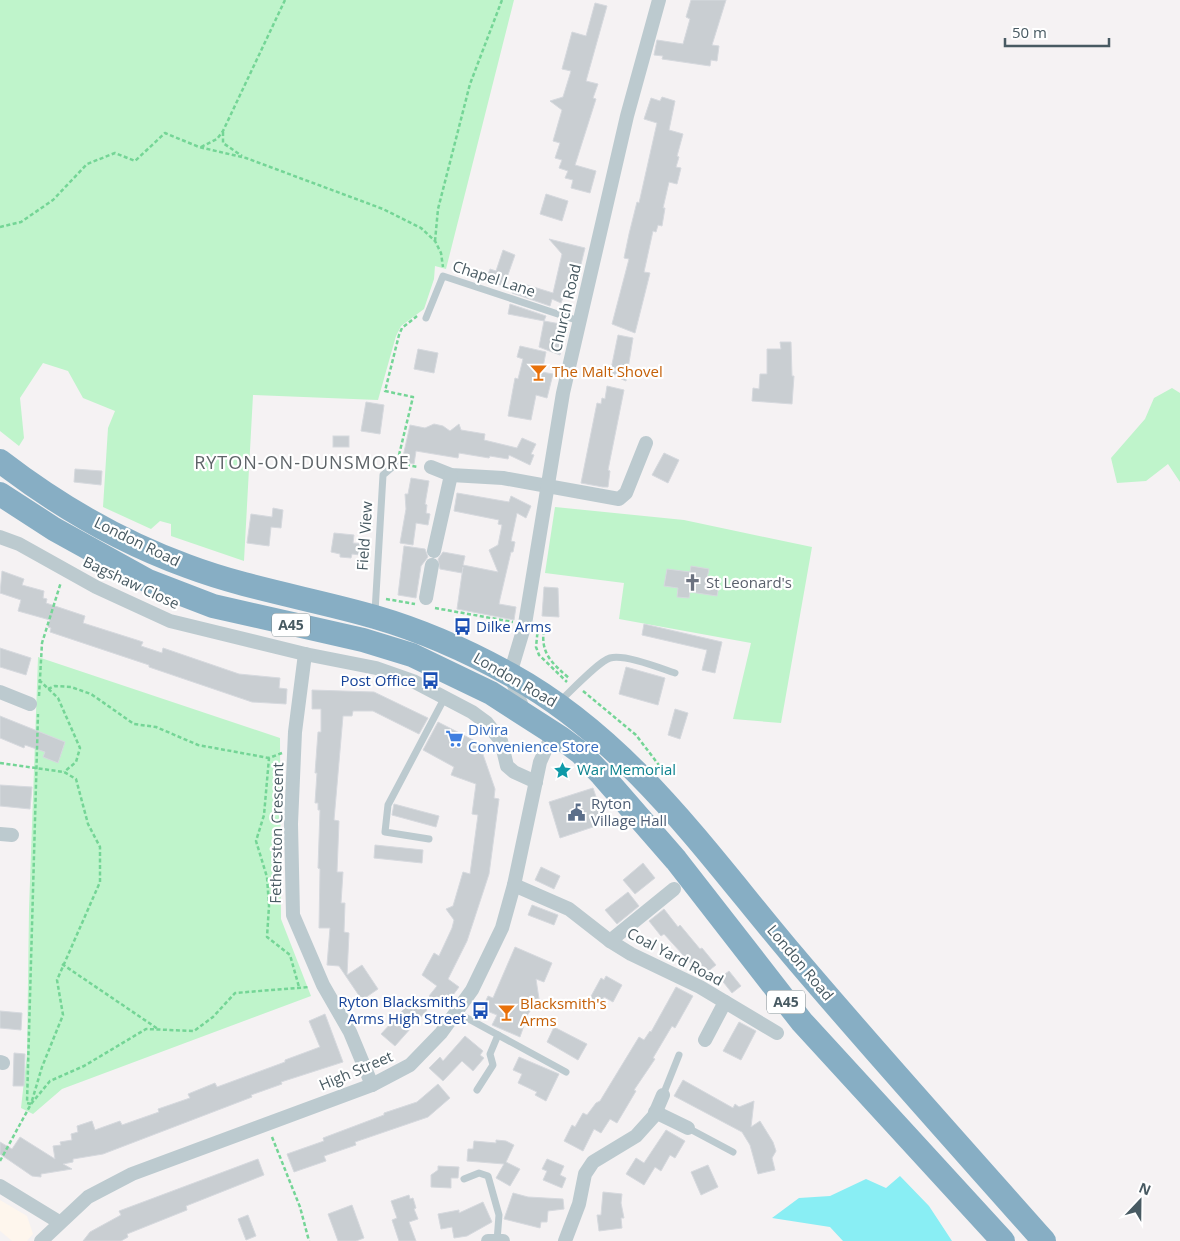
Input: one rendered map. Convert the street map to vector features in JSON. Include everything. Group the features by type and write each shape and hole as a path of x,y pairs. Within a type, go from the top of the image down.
{"highway":[{"name":"London Road","path":"0,461 70,508 131,543 187,566 246,584 375,607 510,674 558,703 622,757 705,846 801,965 1044,1241"},
{"name":"London Road","path":"0,494 62,533 148,581 213,606 363,640 412,655 491,693 524,713 581,753 676,860 802,1022 1003,1241"}],"street":[{"name":"Church Road","path":"510,674 525,624 564,393 579,321 627,116 660,0"},
{"path":"431,467 451,475 503,478 619,499 626,493 646,443"},
{"path":"434,551 451,475"},
{"name":"Bagshaw Close","path":"0,538 19,544 96,587 170,621 304,654 390,672 445,697 487,723 501,741 507,766 514,772 536,782"},
{"path":"427,604 432,565"},
{"name":"Fetherston Crescent","path":"304,654 294,749 291,824 293,915 323,985 350,1032 372,1084"},
{"path":"510,674 524,713"},
{"path":"0,692 36,704"},
{"name":"High Street","path":"41,1241 59,1222 88,1197 132,1174 372,1084 410,1065 442,1033 472,990 502,928 514,885 536,782 545,748 553,733"},
{"name":"Coal Yard Road","path":"514,885 569,909 610,941 725,1002 777,1033"},
{"name":"Coal Yard Road","path":"610,941 674,889"},
{"name":"Coal Yard Road","path":"705,1040 725,1002"},
{"path":"565,1241 579,1204 585,1174 593,1162 636,1136 656,1112 663,1095"},
{"path":"656,1112 688,1128"},
{"path":"0,1186 59,1222"},
{"path":"488,1241 503,1241"}],"lane":[{"name":"Chapel Lane","path":"426,318 443,276 579,321"},
{"name":"Field View","path":"375,607 383,475 397,463"},
{"path":"558,703 581,680 610,658 628,660 675,673"},
{"path":"429,839 385,832 388,804 445,697"},
{"path":"456,1012 566,1072"},
{"path":"477,1090 493,1065 490,1054 498,1035"},
{"path":"663,1095 678,1055"},
{"path":"688,1128 733,1152"},
{"path":"464,1179 479,1173 488,1176 500,1215 497,1241"}],"path":[{"path":"199,147 217,140 223,131 285,0"},
{"path":"435,241 438,209 470,84 502,0"},
{"path":"223,131 223,143 246,158"},
{"path":"0,227 22,222 53,200 87,164 114,153 135,161 165,133 199,147 246,158 384,209 422,228 435,241 441,253 442,270"},
{"path":"397,463 413,397 385,391 398,335 402,328 418,316"},
{"path":"31,1104 27,1103 36,704 40,680 42,643 63,575"},
{"path":"375,607 427,604 540,627 544,628 543,644 551,661 569,681 539,655 536,642 540,627"},
{"path":"40,680 58,698 80,748 76,762 64,772"},
{"path":"48,688 55,686 71,687 91,694 134,724 156,727 198,745 269,758 294,749"},
{"path":"269,758 264,815 256,841 267,877 269,906 267,937 290,956 299,987"},
{"path":"0,763 64,772 76,779 79,784 84,812 100,847 101,856 98,888 62,964 57,980 63,1015 42,1067 31,1104"},
{"path":"62,964 160,1030"},
{"path":"0,1161 31,1104 50,1081 84,1066 146,1029 194,1031 213,1017 235,993 323,985"},
{"path":"267,1124 300,1207 309,1241"}],"shaded area":[{"path":"0,1200 27,1216 33,1234 27,1241 12,1241 0,1231"}],"green space":[{"path":"0,0 514,0 446,269 435,266 434,279 424,309 401,326 396,336 378,400 253,395 244,561 171,536 171,524 160,521 151,529 103,507 108,428 115,411 83,398 68,371 43,363 20,398 24,438 19,446 0,431"},
{"path":"1172,388 1180,393 1180,482 1168,464 1146,481 1117,483 1111,458 1145,419 1154,398"},
{"path":"555,507 684,520 812,547 781,723 733,719 751,643 619,619 624,583 545,573"},
{"path":"38,657 280,738 281,919 311,996 62,1089 33,1114 21,1108 27,1054 29,909"}],"water":[{"path":"900,1176 929,1206 952,1241 843,1241 830,1227 772,1218 799,1198 830,1196 866,1179 886,1188"}],"building":[{"path":"691,0 726,0 712,45 719,46 717,61 711,60 710,66 662,59 663,56 654,55 657,40 683,44 690,19 686,17"},
{"path":"595,3 607,6 586,81 598,84 593,98 596,99 575,165 596,171 590,193 571,188 573,180 565,178 568,171 559,168 562,160 555,158 560,143 553,141 562,110 550,101 563,97 571,71 562,69 572,32 586,36"},
{"path":"662,97 675,101 669,130 683,134 676,167 681,168 677,184 669,182 663,208 665,208 662,226 658,225 656,232 653,231 644,272 650,273 635,333 612,324 629,259 624,258 629,234 637,202 639,203 657,123 644,119 651,98 660,101"},
{"path":"546,194 568,201 562,221 540,214"},
{"path":"549,239 585,248 575,289 567,287 561,303 552,299 550,306 512,293 514,281 553,293 562,254"},
{"path":"503,250 515,255 504,286 486,280 490,269 496,271"},
{"path":"510,304 546,316 544,321 508,314"},
{"path":"544,321 566,325 560,355 539,347"},
{"path":"618,335 633,338 626,381 610,374"},
{"path":"780,342 791,342 792,376 794,376 792,404 752,401 753,388 759,389 760,374 767,374 767,349 781,349"},
{"path":"520,346 546,352 542,372 553,374 547,398 536,395 531,420 508,416 515,378 518,379 523,359 517,357"},
{"path":"418,349 438,353 434,373 414,369"},
{"path":"607,386 624,390 608,470 610,471 608,487 603,487 581,483 597,403 601,404 602,398 605,399"},
{"path":"366,402 384,405 380,434 361,431"},
{"path":"434,424 443,426 450,431 459,424 461,430 485,434 484,440 517,448 522,438 536,444 531,454 534,455 530,465 509,455 508,459 459,453 458,458 416,451 414,464 402,461 410,425 425,428"},
{"path":"333,436 349,436 349,447 333,447"},
{"path":"664,453 679,460 668,483 652,475"},
{"path":"75,469 102,471 101,485 74,482"},
{"path":"411,478 429,481 425,504 427,505 426,513 430,514 428,525 416,523 413,545 400,543 406,509 405,494 408,494"},
{"path":"457,493 509,502 511,496 531,506 526,518 517,513 511,541 515,542 499,604 516,607 514,620 457,609 463,567 462,573 440,569 438,559 443,552 465,556 463,565 498,572 489,550 498,545 502,525 498,524 499,520 454,511"},
{"path":"273,508 283,510 281,528 271,527 269,546 247,543 251,514 272,517"},
{"path":"334,533 354,535 353,543 369,544 368,556 352,554 351,558 340,557 340,554 331,552"},
{"path":"404,546 425,549 428,557 421,566 416,598 398,595"},
{"name":"St Leonard's","path":"691,566 709,569 707,578 720,580 717,596 690,592 689,598 677,597 678,588 664,586 667,569 690,572"},
{"path":"2,571 24,579 22,585 44,591 43,598 47,599 46,603 85,616 83,623 143,642 141,646 162,653 163,648 239,674 280,678 279,688 287,689 286,704 252,702 50,632 51,628 48,627 50,620 18,611 21,600 0,593"},
{"path":"544,587 558,588 559,617 542,616"},
{"path":"644,624 722,642 715,673 702,670 707,650 642,635"},
{"path":"0,648 31,658 26,675 0,667"},
{"path":"626,667 665,678 658,705 619,694"},
{"path":"312,690 374,692 428,718 419,734 373,711 353,711 352,716 343,716 334,820 339,821 337,872 343,872 341,903 345,903 344,932 349,933 347,975 362,965 378,989 362,1000 339,966 327,965 330,928 319,928 320,869 318,868 320,810 318,810 318,803 315,803 317,773 315,773 318,732 321,732 321,709 312,709"},
{"path":"675,709 688,713 680,739 668,735"},
{"path":"0,716 65,742 58,763 43,757 45,752 25,745 24,748 0,738"},
{"path":"438,722 479,743 495,789 494,798 499,799 489,874 467,941 448,979 459,987 444,1007 429,996 437,986 422,975 434,953 439,956 452,928 454,920 446,909 453,906 463,872 470,874 478,815 472,814 476,784 451,775 454,767 423,750"},
{"path":"0,785 32,787 30,809 0,806"},
{"name":"Ryton Village Hall","path":"593,788 605,823 560,838 549,802"},
{"path":"394,804 439,816 436,827 392,815"},
{"path":"375,845 423,850 422,863 374,858"},
{"path":"643,863 655,878 635,894 623,880"},
{"path":"541,867 560,876 554,889 535,880"},
{"path":"628,892 639,906 617,924 605,910"},
{"path":"532,905 558,915 554,925 528,915"},
{"path":"664,909 678,927 680,925 716,965 702,976 664,934 661,936 649,921"},
{"path":"515,947 552,963 544,982 536,979 539,999 528,1014 520,1037 492,1025 497,1015 482,1009 488,996 493,998"},
{"path":"729,971 741,986 732,993 720,978"},
{"path":"606,976 622,985 613,1002 604,997 600,1005 589,1000 601,978 604,980"},
{"path":"676,987 693,996 675,1028 672,1026 617,1123 610,1119 601,1133 594,1129 583,1151 564,1141 572,1125 575,1127 583,1113 587,1115 596,1103 600,1101 639,1037 644,1040 651,1032"},
{"path":"414,998 427,1010 395,1046 381,1034"},
{"path":"0,1011 22,1013 21,1030 0,1028"},
{"path":"325,1014 343,1062 281,1082 282,1084 251,1095 252,1097 103,1154 73,1159 73,1162 63,1164 72,1169 41,1174 41,1177 32,1176 0,1154 0,1142 12,1149 20,1137 55,1159 53,1146 61,1145 60,1142 72,1140 71,1134 78,1132 77,1126 92,1121 95,1130 120,1121 122,1125 159,1112 158,1109 190,1098 188,1094 215,1083 217,1087 320,1047 309,1021"},
{"path":"739,1022 756,1031 741,1060 723,1051"},
{"path":"554,1027 587,1044 578,1060 547,1042"},
{"path":"465,1036 483,1051 480,1055 484,1058 473,1071 462,1061 443,1081 429,1068 440,1057 443,1061"},
{"path":"14,1053 25,1054 24,1086 13,1086"},
{"path":"519,1057 559,1074 546,1101 535,1095 537,1092 518,1083 522,1074 513,1070"},
{"path":"683,1080 733,1108 735,1104 739,1107 754,1101 751,1127 760,1121 773,1142 776,1151 772,1158 775,1170 758,1174 750,1145 742,1132 674,1096"},
{"path":"438,1084 450,1098 428,1117 355,1142 356,1145 324,1156 326,1161 294,1172 287,1154 324,1141 323,1138 384,1115 384,1113 417,1102"},
{"path":"666,1130 685,1141 675,1158 670,1155 661,1171 655,1167 644,1185 626,1174 636,1158 644,1163"},
{"path":"496,1140 506,1141 514,1145 506,1162 520,1169 510,1186 496,1178 504,1164 467,1161 468,1149 473,1149 474,1141 496,1143"},
{"path":"258,1159 264,1175 186,1206 187,1210 127,1234 128,1237 121,1241 83,1241 90,1232 121,1215 119,1211"},
{"path":"547,1159 564,1166 560,1175 566,1178 562,1188 543,1180 547,1171 542,1169"},
{"path":"708,1165 718,1187 701,1195 691,1172"},
{"path":"438,1166 459,1167 458,1178 451,1178 451,1188 431,1187 431,1175 438,1170"},
{"path":"603,1192 622,1194 621,1203 624,1218 621,1218 622,1228 599,1231 597,1215 601,1215"},
{"path":"513,1193 528,1197 563,1199 564,1209 548,1211 547,1222 541,1222 540,1228 504,1219"},
{"path":"409,1195 410,1199 413,1198 416,1208 414,1209 418,1219 409,1222 416,1241 399,1241 392,1220 397,1218 391,1201"},
{"path":"483,1202 492,1222 467,1236 454,1238 452,1227 441,1229 438,1214 459,1210 459,1213"},
{"path":"352,1205 364,1238 356,1241 338,1241 328,1214"},
{"path":"248,1215 256,1236 246,1240 238,1219"}],"place":[{"name":"The Malt Shovel","path":"538,372"},
{"name":"St Leonard's","path":"692,583"},
{"name":"Dilke Arms","path":"462,627"},
{"name":"Post Office","path":"430,681"},
{"name":"Divira Convenience Store","path":"454,739"},
{"name":"War Memorial","path":"563,770"},
{"name":"Ryton Village Hall","path":"577,813"},
{"name":"Ryton Blacksmiths Arms High Street","path":"480,1011"},
{"name":"Blacksmith's Arms","path":"506,1013"}],"district":[{"name":"RYTON-ON-DUNSMORE","path":"302,463"}]}
